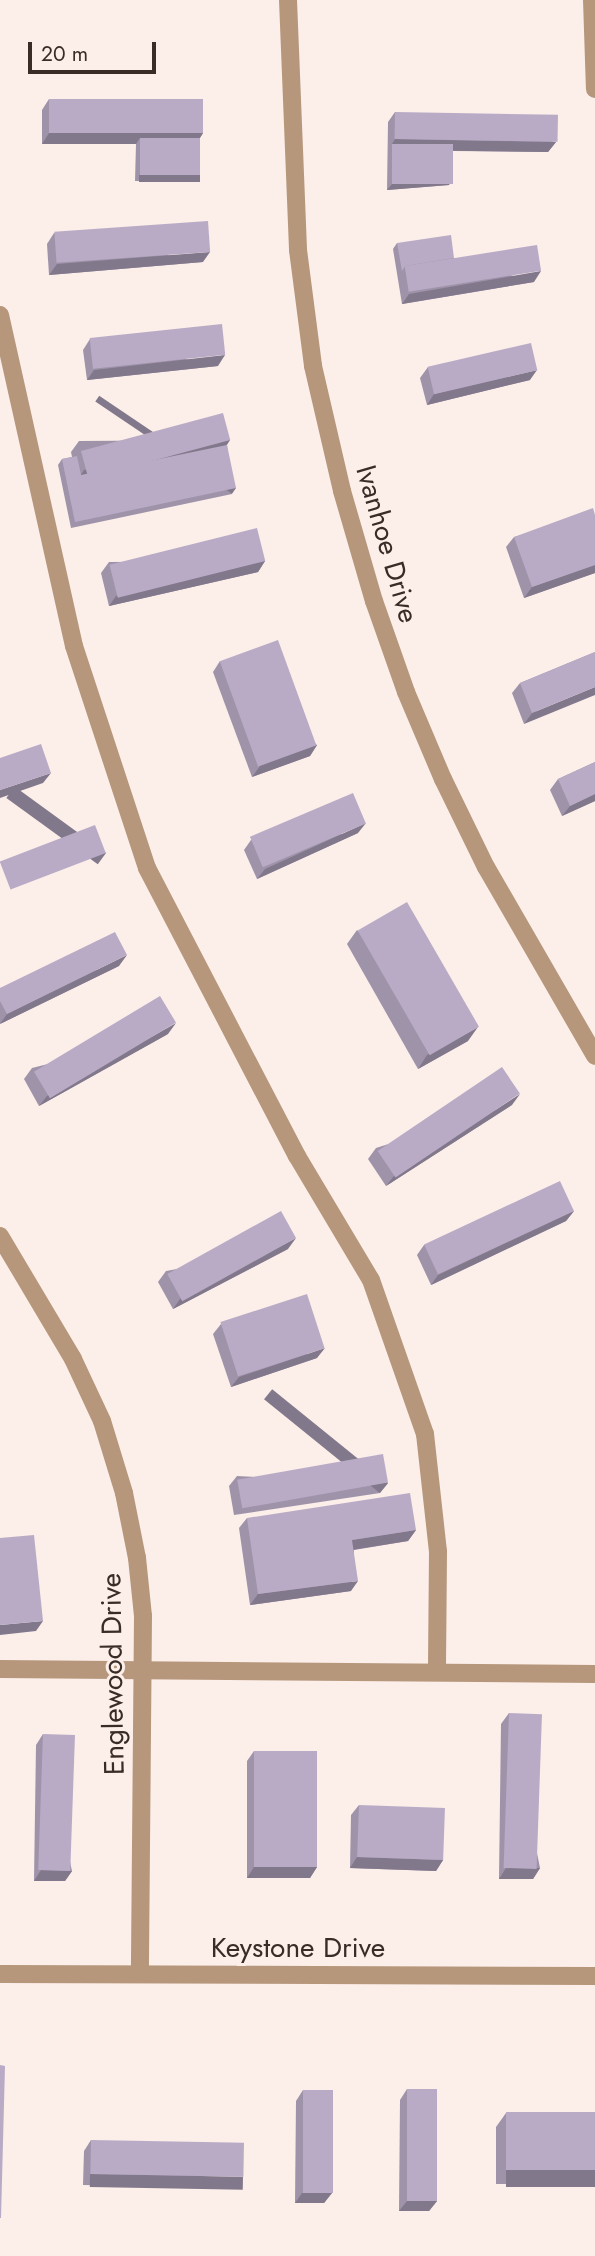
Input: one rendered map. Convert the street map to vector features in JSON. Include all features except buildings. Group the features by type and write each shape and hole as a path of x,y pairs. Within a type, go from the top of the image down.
{"street":[{"name":"Ivanhoe Drive","path":"288,0 298,250 313,366 345,503 405,692 443,779 486,867 595,1056"},
{"path":"592,0 595,89"},
{"path":"0,315 74,646 147,868 297,1156 370,1280 425,1434 438,1552 437,1671"},
{"name":"Englewood Drive","path":"0,1236 73,1359 102,1421 124,1493 137,1558 143,1616 140,1974"},
{"path":"0,1669 595,1674"},
{"name":"Keystone Drive","path":"0,1974 595,1976"}]}
